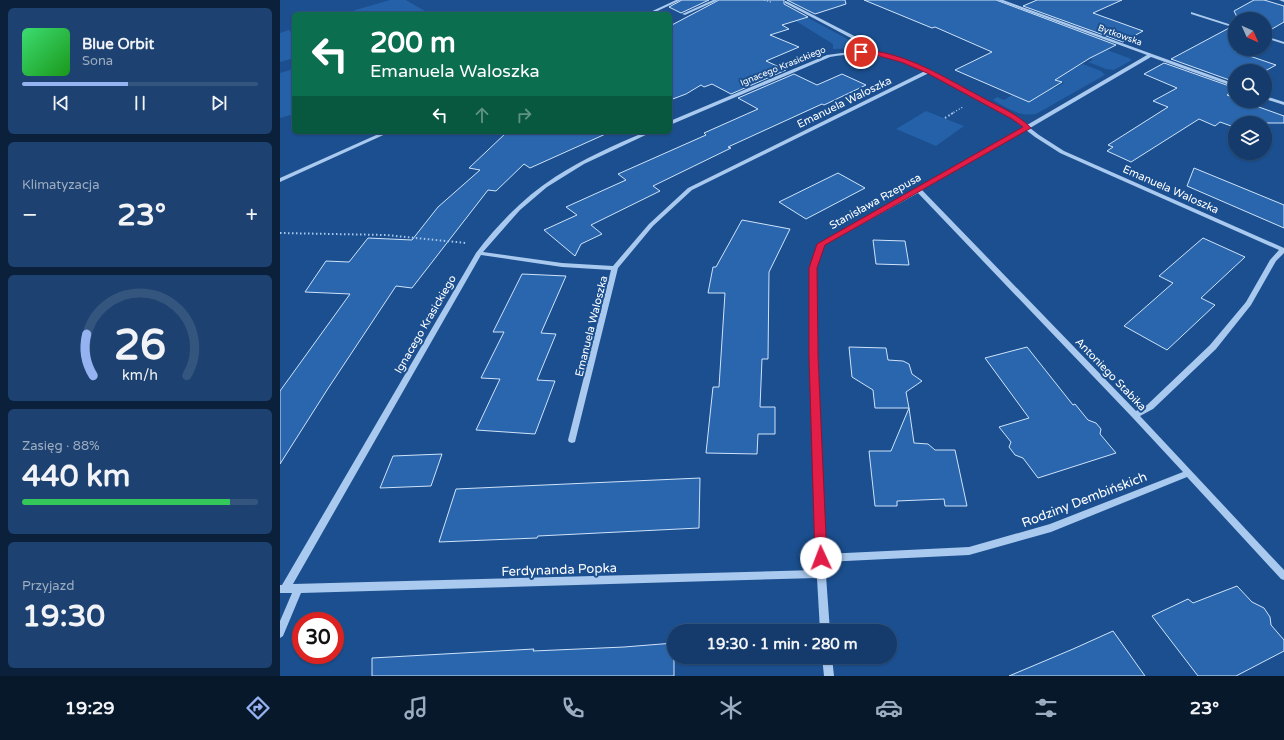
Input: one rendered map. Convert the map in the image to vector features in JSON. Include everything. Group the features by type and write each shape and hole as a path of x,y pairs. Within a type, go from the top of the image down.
{"street":[{"path":"652,12 679,0"},
{"path":"684,14 716,0"},
{"name":"Bytkowska","path":"999,0 1228,83"},
{"path":"786,2 868,45 873,48 873,52"},
{"path":"1192,13 1228,25"},
{"path":"1272,39 1284,43"},
{"name":"Ignacego Krasickiego","path":"672,122 829,56 849,52 873,52 903,60 929,71"},
{"name":"Stanisława Rzepusa","path":"825,624 821,574 814,356 813,268 821,244 1028,128 1151,55"},
{"name":"Emanuela Waloszka","path":"572,440 615,268 651,225 690,189 929,71 1015,118 1037,136 1062,152 1283,250"},
{"path":"1272,100 1284,104"},
{"path":"280,180 383,134"},
{"name":"Ignacego Krasickiego","path":"282,589 479,253 506,220 545,186 601,152 643,134"},
{"name":"Antoniego Stabika","path":"919,190 1135,414 1284,576"},
{"path":"1135,414 1150,407 1213,347 1249,303 1273,260 1283,250"},
{"path":"479,253 562,265 615,268"},
{"name":"Rodziny Dembińskich","path":"821,558 969,551 1051,528 1189,472"},
{"name":"Ferdynanda Popka","path":"282,589 821,574"},
{"path":"280,633 298,589"},
{"path":"828,664 829,676"}],"path":[{"path":"280,233 386,235 486,245"}],"shaded area":[{"path":"390,0 406,0 427,12 354,12 352,11"},
{"path":"788,7 864,48 833,49 833,44 794,20"},
{"path":"289,30 292,33 292,59 280,62 280,33"},
{"path":"1107,50 1132,60 1114,70 1106,69 1088,62 1093,60 1090,58"},
{"path":"1083,64 1101,71 1105,75 1036,114 1030,115 1019,113 1008,109 993,100 997,97 1004,100 1012,95 1029,102 1048,91 1046,85 1055,88 1064,83 1051,78 1069,66 1074,68"},
{"path":"292,70 292,115 280,118 280,73"},
{"path":"926,111 964,126 936,146 896,129"}],"building":[{"path":"682,0 709,0 681,13 669,7"},
{"path":"719,0 784,0 784,4 808,17 782,25 789,29 770,35 799,47 766,61 786,70 731,94 712,84 704,87 701,85 686,94 672,99 672,25"},
{"path":"787,0 845,0 846,4 815,14"},
{"path":"864,0 996,0 1116,45 1090,58 1055,80 1062,82 1029,102 955,70 992,52 935,27 932,28"},
{"path":"1037,0 1122,0 1093,13 1143,31 1123,42 1023,6"},
{"path":"1254,0 1264,0 1284,6 1284,22 1272,29 1272,12 1234,11"},
{"path":"1228,29 1228,56 1250,56 1276,65 1272,67 1272,64 1228,64 1228,79 1171,59"},
{"path":"1164,63 1228,86 1228,108 1262,108 1284,116 1284,123 1272,123 1272,116 1228,116 1228,125 1220,122 1215,126 1199,119 1131,162 1107,151 1113,147 1108,145 1168,107 1153,101 1177,88 1144,74"},
{"path":"794,74 817,85 842,74 866,85 728,147 731,148 653,186 660,191 591,225 602,234 581,244 575,256 544,230 577,215 566,207 626,180 618,174 706,135 704,133 758,109 738,98"},
{"path":"505,134 606,134 530,168 524,164 496,191 488,190 412,288 396,286 280,464 280,391 350,294 305,292 326,261 349,262 368,238 412,240 438,207 480,170 469,168"},
{"path":"1194,168 1284,205 1284,228 1187,186"},
{"path":"838,173 865,188 806,219 779,202"},
{"path":"742,220 790,229 769,272 768,359 762,359 760,407 775,407 775,434 758,434 757,454 706,453 713,387 719,387 725,293 708,293 713,267 716,267"},
{"path":"1203,238 1245,257 1201,298 1215,305 1167,350 1124,326 1173,283 1159,276"},
{"path":"873,240 905,241 909,265 876,264"},
{"path":"522,274 566,276 541,333 556,334 537,380 555,381 535,434 476,430 500,379 481,378 504,332 493,332"},
{"path":"849,347 886,348 888,360 903,361 909,364 912,374 922,381 906,392 909,408 875,408 873,390 852,377"},
{"path":"1027,347 1073,405 1075,404 1088,420 1096,423 1101,429 1100,434 1116,453 1038,478 1023,458 1015,455 1009,447 1011,442 999,427 1029,418 985,358"},
{"path":"909,408 914,443 928,444 935,450 955,450 967,506 945,506 944,499 897,501 897,506 875,506 869,451 891,451"},
{"path":"442,454 431,486 380,488 393,456"},
{"path":"700,478 699,528 538,536 537,538 439,542 456,489"},
{"path":"1237,586 1252,602 1264,608 1270,617 1271,625 1284,640 1284,651 1236,676 1198,676 1152,616 1188,599 1193,603"},
{"path":"1113,631 1145,676 1009,676 1073,649"},
{"path":"667,644 667,664 674,664 674,676 372,676 372,658 534,649 533,651"}],"route":[{"path":"821,558 814,356 813,268 821,244 1028,128 1015,118 929,71 903,60 873,52 861,52"}]}
